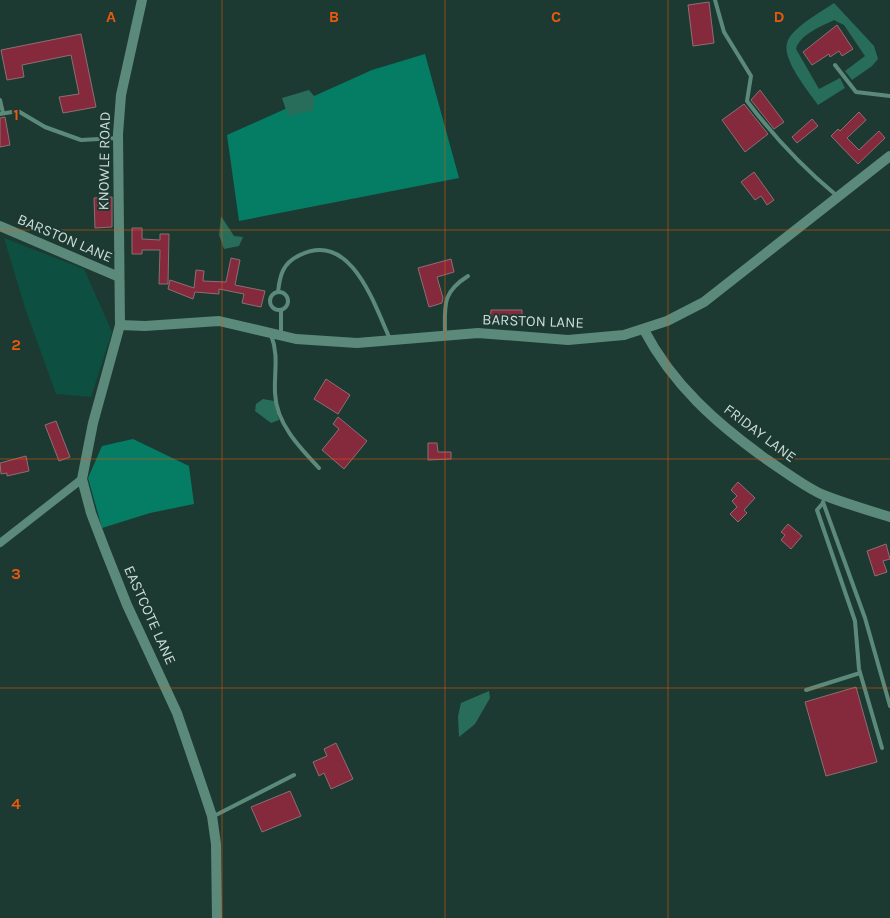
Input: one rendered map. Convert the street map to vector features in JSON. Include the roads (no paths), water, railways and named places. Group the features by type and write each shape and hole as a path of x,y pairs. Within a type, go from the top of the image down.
{"street":[{"name":"KNOWLE ROAD","path":"120,325 118,138 121,95 142,0"},
{"name":"BARSTON LANE","path":"120,325 144,326 219,321 282,336 357,343 444,335 488,334 568,340 606,338 644,330 704,302 890,156"},
{"name":"BARSTON LANE","path":"0,226 119,277"},
{"name":"EASTCOTE LANE","path":"120,325 93,423 82,479 91,513 127,604 178,713 212,816 216,844 217,918"},
{"name":"FRIDAY LANE","path":"644,330 666,368 686,392 724,428 822,498 890,516"},
{"path":"0,543 82,479"}],"lane":[{"path":"715,0 724,32 751,76 746,97 747,101 773,136 803,167 838,197"},
{"path":"835,66 856,92 890,96"},
{"path":"0,100 1,114 18,111 45,127 81,140 118,138"},
{"path":"278,292 280,275 285,264 300,255 318,248 330,251 342,258 362,279 391,341"},
{"path":"444,335 445,307 449,292 453,286 468,276"},
{"path":"278,292 286,296 288,301 286,307 281,310 273,308 270,303 273,294 278,292"},
{"path":"281,310 282,336"},
{"path":"270,333 275,346 275,394 281,417 295,442 319,468"},
{"path":"822,498 817,510 855,621 856,654 860,673 882,748"},
{"path":"822,498 865,618 890,706"},
{"path":"806,690 860,673"},
{"path":"212,816 294,775"}]}
